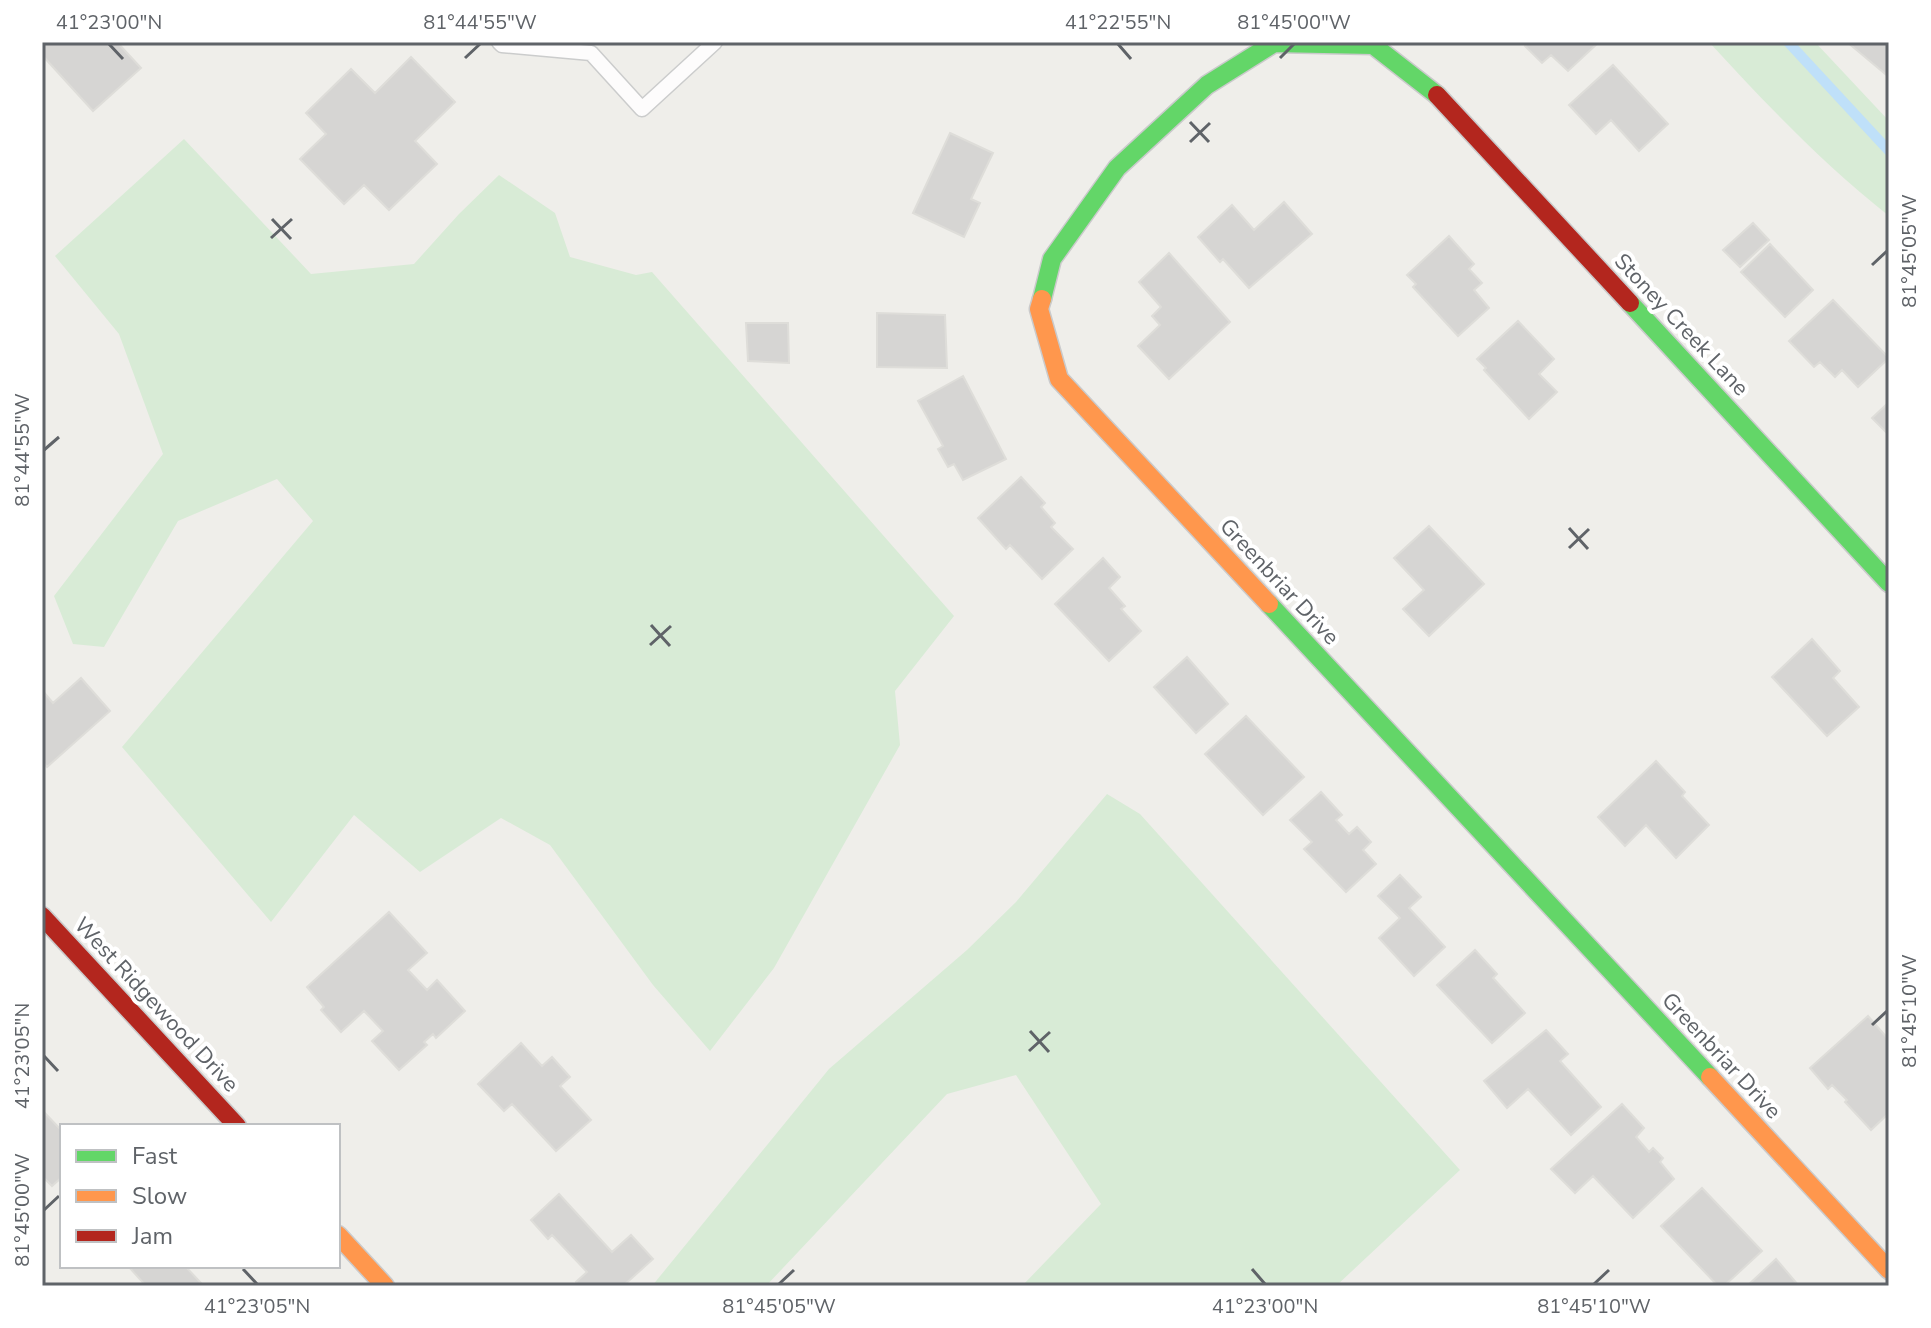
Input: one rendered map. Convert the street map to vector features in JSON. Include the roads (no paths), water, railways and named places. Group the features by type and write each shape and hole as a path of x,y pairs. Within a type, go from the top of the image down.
{"street":[{"name":"Greenbriar Drive","path":"1439,96 1373,45 1274,43 1207,85 1117,168 1052,259 1039,309 1059,379 1889,1270"},
{"name":"Stoney Creek Lane","path":"1439,96 1889,583"},
{"name":"West Ridgewood Drive","path":"42,916 235,1124"},
{"path":"340,1237 385,1286"}],"lane":[{"path":"499,42 502,45 591,53 642,109 715,42"},
{"path":"591,53 602,42"}],"waterway":[{"path":"1788,42 1889,151"}]}
